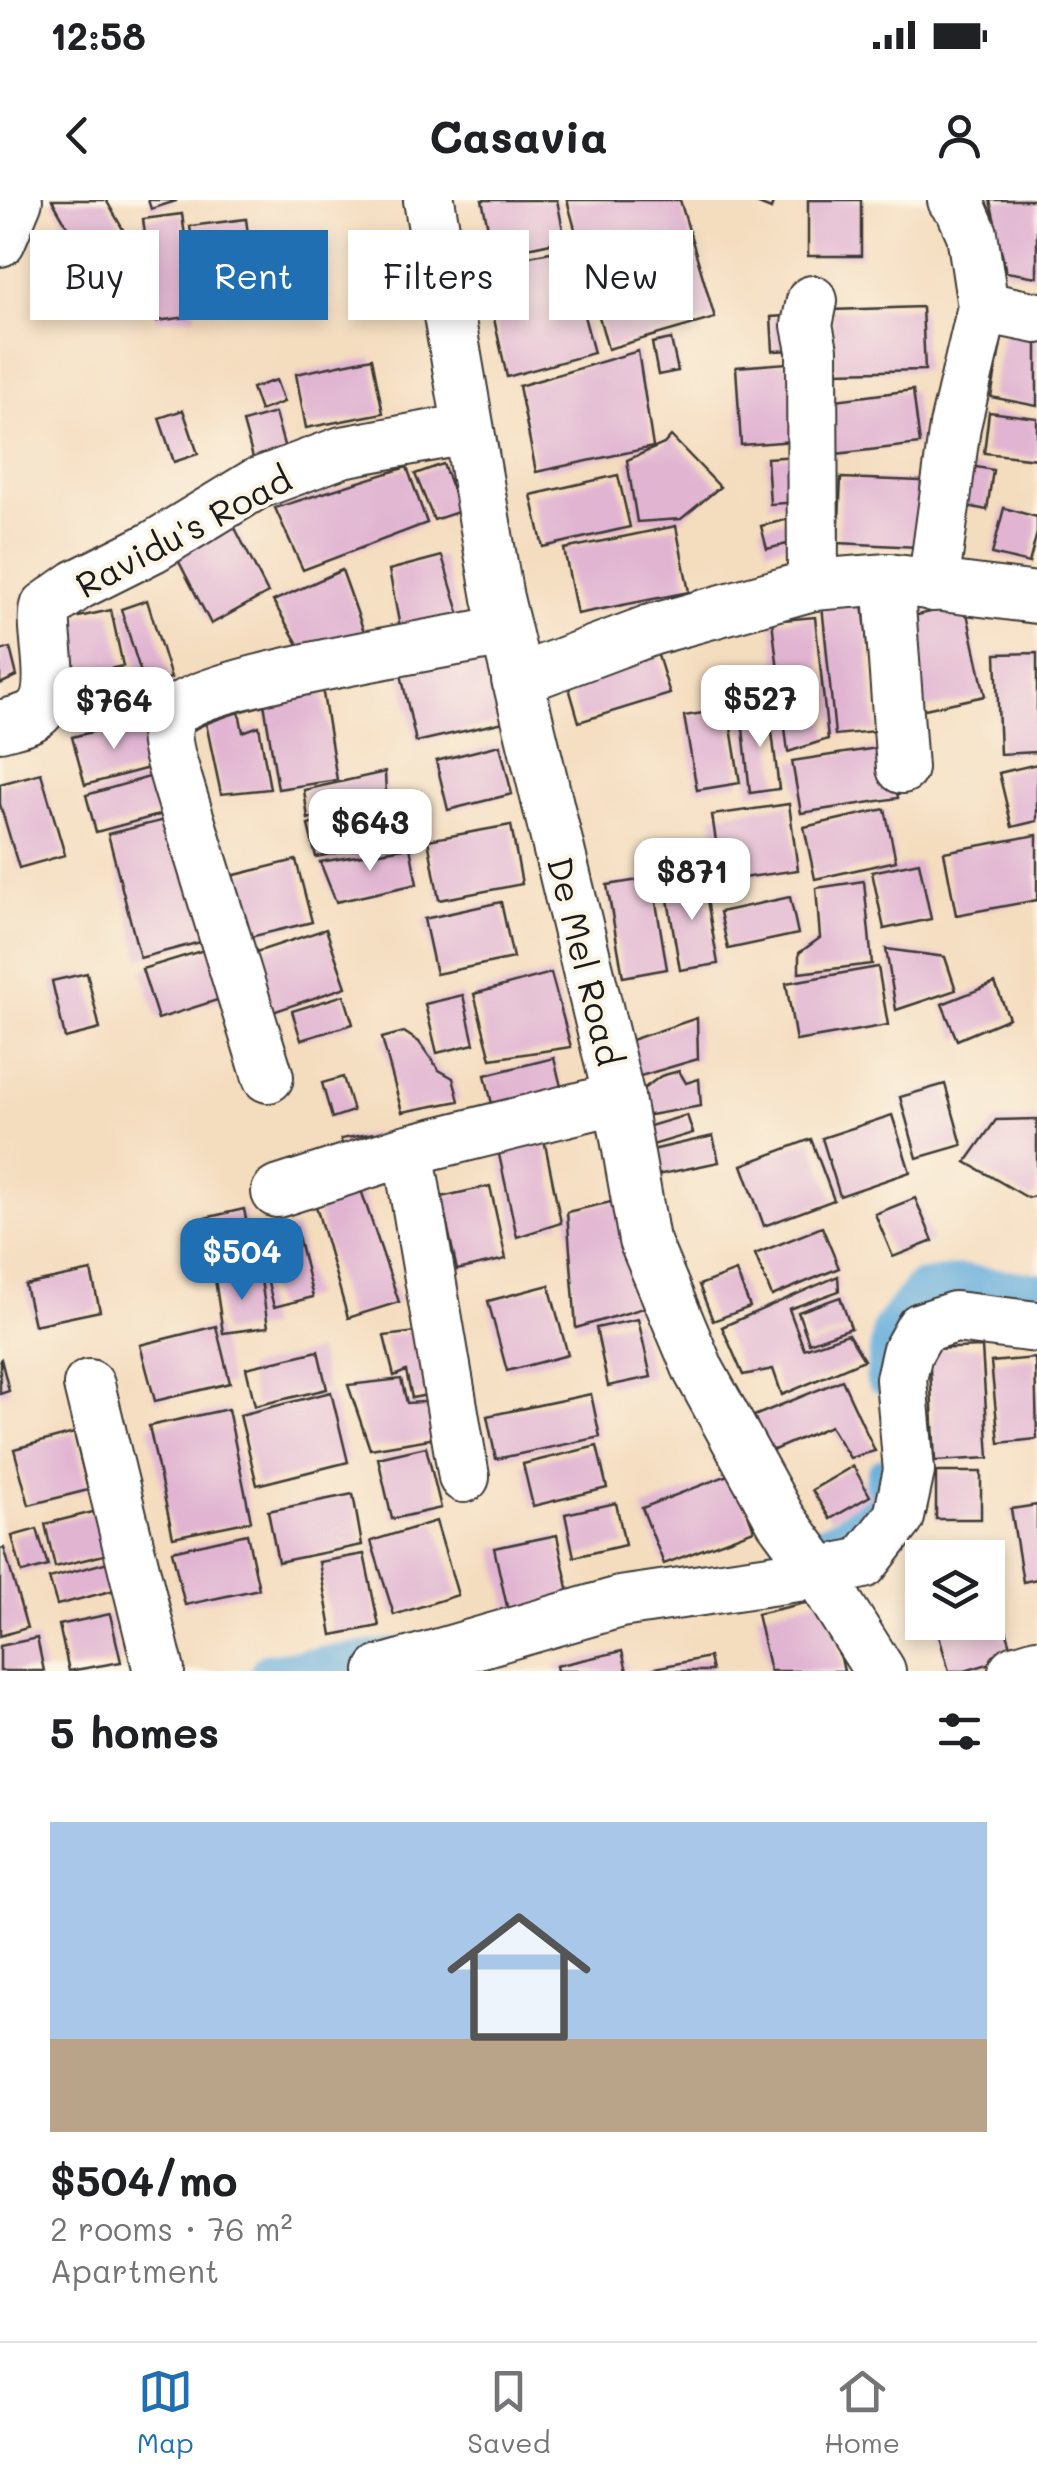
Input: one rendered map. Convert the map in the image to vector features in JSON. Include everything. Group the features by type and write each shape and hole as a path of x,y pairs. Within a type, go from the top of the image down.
{"street":[{"path":"0,241 17,200"},
{"name":"De Mel Road","path":"430,200 505,631 619,1098 644,1240 699,1371 803,1550 880,1671"},
{"path":"902,768 911,583 955,426 982,307 972,234 958,204 952,200"},
{"path":"812,301 807,325 812,350 813,585"},
{"path":"982,307 1037,318"},
{"name":"Ravidu's Road","path":"0,726 34,715 42,705 50,678 42,622 46,606 76,586 153,547 256,484 342,452 468,429"},
{"path":"517,680 651,630 813,585 911,583 1037,598"},
{"path":"268,1077 177,781 166,736 169,718 191,700 250,682 505,631"},
{"path":"277,1192 408,1150 619,1098"},
{"path":"408,1150 464,1476"},
{"path":"380,1671 803,1550 863,1562 900,1518 910,1471 900,1379 920,1328 955,1317 1037,1326"},
{"path":"88,1384 158,1671"},
{"path":"1014,1671 1037,1664"}],"building":[{"path":"52,200 106,200 123,230 69,230"},
{"path":"148,200 176,200 176,201 151,209"},
{"path":"482,200 557,200 563,230 549,230 549,243 529,248 529,230 489,230"},
{"path":"567,200 680,200 689,230 575,230"},
{"path":"749,200 774,200 771,209"},
{"path":"808,200 861,200 861,256 808,256"},
{"path":"990,200 1037,200 1037,277 1006,272"},
{"path":"182,214 179,318 156,321 159,230 144,230 143,219"},
{"path":"246,219 247,230 191,230 190,226"},
{"path":"693,244 715,318 608,349 600,320 693,320"},
{"path":"549,252 549,320 585,320 594,353 507,377 494,320 529,320 529,256"},
{"path":"922,307 925,370 835,372 832,310"},
{"path":"798,315 800,350 773,351 771,317"},
{"path":"1003,332 1037,338 1037,406 991,397"},
{"path":"671,339 678,371 658,375 652,343"},
{"path":"638,351 653,447 536,472 519,386"},
{"path":"372,358 383,413 306,428 296,374"},
{"path":"801,362 807,440 741,445 736,367"},
{"path":"276,380 284,402 260,411 252,388"},
{"path":"913,390 920,444 827,455 820,402"},
{"path":"183,410 198,454 174,462 159,418"},
{"path":"989,412 1037,418 1037,459 984,453"},
{"path":"275,413 287,456 255,465 243,422"},
{"path":"671,436 720,487 681,519 637,522 627,460 664,444"},
{"path":"798,456 801,502 770,504 767,458"},
{"path":"443,464 461,511 434,520 415,474"},
{"path":"960,464 993,470 987,510 952,503"},
{"path":"407,467 427,523 303,570 275,508"},
{"path":"618,475 630,527 543,547 531,495"},
{"path":"841,478 921,481 918,547 838,543"},
{"path":"1004,508 1037,517 1029,563 992,554"},
{"path":"789,519 795,542 767,549 761,526"},
{"path":"233,524 268,593 211,624 175,554"},
{"path":"676,526 689,592 577,614 564,549"},
{"path":"442,556 460,616 400,627 389,570"},
{"path":"342,570 367,640 306,658 273,601"},
{"path":"147,600 171,678 145,686 121,609"},
{"path":"863,602 876,731 835,735 822,605"},
{"path":"965,604 985,696 920,710 900,619"},
{"path":"111,610 123,666 72,677 60,621"},
{"path":"815,617 828,739 788,752 772,621"},
{"path":"10,648 17,676 0,684 0,651"},
{"path":"656,649 670,694 579,722 566,677"},
{"path":"492,653 508,721 416,742 401,674"},
{"path":"1037,653 1037,752 1000,754 996,654"},
{"path":"321,681 337,780 278,789 262,691"},
{"path":"238,707 243,732 259,726 270,789 221,794 204,714"},
{"path":"769,707 779,789 750,793 741,710"},
{"path":"728,709 740,783 697,790 684,716"},
{"path":"144,719 156,766 85,785 72,737"},
{"path":"500,745 512,794 448,810 436,761"},
{"path":"890,746 898,798 801,813 792,761"},
{"path":"1037,764 1037,821 1012,827 999,773"},
{"path":"385,772 386,796 308,819 304,790"},
{"path":"41,773 65,855 19,868 0,804 0,784"},
{"path":"163,773 174,811 96,832 86,795"},
{"path":"398,798 406,839 316,857 308,825"},
{"path":"789,804 798,870 722,881 712,815"},
{"path":"885,809 896,861 815,879 804,827"},
{"path":"177,817 208,940 140,958 108,834"},
{"path":"511,825 522,884 439,900 428,840"},
{"path":"1037,835 1037,900 956,915 944,852"},
{"path":"410,847 417,884 336,902 320,862"},
{"path":"296,860 312,922 242,939 227,877"},
{"path":"919,862 931,919 884,929 872,872"},
{"path":"703,876 718,964 680,970 665,882"},
{"path":"652,878 667,969 623,977 607,885"},
{"path":"864,881 872,964 799,973 799,953 820,938 816,888"},
{"path":"790,897 798,934 728,949 720,912"},
{"path":"501,902 513,958 436,974 424,919"},
{"path":"326,929 346,987 273,1012 253,953"},
{"path":"217,946 233,995 158,1019 142,969"},
{"path":"886,949 945,957 956,990 896,1010"},
{"path":"878,967 888,1025 796,1041 786,983"},
{"path":"87,973 100,1029 65,1038 52,981"},
{"path":"551,973 571,1047 491,1059 474,994"},
{"path":"995,983 1009,1018 957,1040 942,1004"},
{"path":"344,995 353,1024 301,1040 292,1011"},
{"path":"463,995 474,1044 437,1053 425,1004"},
{"path":"697,1018 698,1059 627,1080 622,1043"},
{"path":"404,1032 419,1042 439,1070 453,1078 459,1101 402,1112 382,1038"},
{"path":"554,1058 564,1099 495,1116 485,1075"},
{"path":"679,1071 686,1083 699,1079 701,1106 633,1118 632,1091"},
{"path":"343,1077 353,1111 332,1118 322,1083"},
{"path":"945,1084 962,1145 917,1158 900,1097"},
{"path":"687,1115 693,1133 639,1149 633,1131"},
{"path":"892,1115 910,1172 840,1196 822,1138"},
{"path":"1037,1119 1037,1195 1028,1198 966,1162 996,1120"},
{"path":"374,1133 378,1154 344,1160 341,1139"},
{"path":"713,1136 719,1162 657,1175 652,1150"},
{"path":"544,1139 561,1223 517,1237 498,1150"},
{"path":"811,1139 834,1200 764,1226 742,1165"},
{"path":"359,1184 399,1302 348,1318 314,1199"},
{"path":"490,1186 506,1259 457,1270 441,1197"},
{"path":"915,1198 933,1241 893,1257 875,1214"},
{"path":"624,1199 654,1305 576,1328 567,1212"},
{"path":"244,1209 248,1230 200,1240 196,1220"},
{"path":"822,1227 839,1268 772,1296 755,1254"},
{"path":"296,1228 313,1297 274,1307 257,1238"},
{"path":"247,1235 253,1265 208,1273 202,1243"},
{"path":"91,1271 100,1311 34,1325 25,1285"},
{"path":"736,1271 750,1307 713,1321 699,1285"},
{"path":"260,1273 268,1327 223,1333 215,1279"},
{"path":"838,1276 839,1291 789,1309 804,1349 848,1334 864,1360 782,1395 773,1369 743,1375 722,1327"},
{"path":"549,1285 568,1355 507,1371 488,1301"},
{"path":"840,1297 851,1328 809,1343 798,1312"},
{"path":"638,1319 651,1377 608,1386 596,1328"},
{"path":"216,1326 230,1383 155,1401 140,1345"},
{"path":"424,1331 442,1392 412,1398 406,1371 394,1376 384,1336"},
{"path":"982,1347 989,1458 935,1461 929,1349"},
{"path":"318,1351 327,1389 255,1406 246,1368"},
{"path":"1035,1358 1037,1439 999,1443 991,1362"},
{"path":"0,1360 9,1391 0,1394"},
{"path":"401,1379 407,1403 440,1401 442,1437 370,1449 348,1385"},
{"path":"842,1380 875,1451 850,1458 830,1426 769,1452 754,1416"},
{"path":"331,1392 348,1462 257,1485 240,1415"},
{"path":"591,1394 600,1437 496,1459 487,1416"},
{"path":"228,1409 251,1521 173,1537 149,1426"},
{"path":"74,1433 88,1490 29,1505 14,1449"},
{"path":"597,1446 607,1488 533,1506 523,1464"},
{"path":"426,1447 441,1508 392,1519 378,1458"},
{"path":"853,1466 870,1496 830,1519 812,1490"},
{"path":"936,1472 981,1472 981,1519 936,1519"},
{"path":"733,1473 754,1530 664,1564 642,1508"},
{"path":"353,1494 362,1545 278,1562 268,1511"},
{"path":"616,1503 625,1545 574,1557 565,1514"},
{"path":"1037,1505 1037,1579 1023,1582 1011,1509"},
{"path":"105,1509 116,1552 55,1567 45,1524"},
{"path":"436,1521 458,1595 394,1615 371,1541"},
{"path":"37,1529 48,1566 22,1573 12,1536"},
{"path":"247,1534 259,1589 185,1605 172,1551"},
{"path":"557,1535 570,1598 508,1611 494,1548"},
{"path":"4,1548 27,1628 0,1636 0,1549"},
{"path":"364,1554 379,1626 332,1635 319,1562"},
{"path":"119,1559 126,1587 57,1605 49,1578"},
{"path":"827,1598 844,1671 770,1671 757,1614"},
{"path":"110,1614 121,1662 69,1671 59,1625"},
{"path":"1005,1626 1014,1656 965,1671 949,1671 940,1640 1005,1640"},
{"path":"37,1638 44,1671 0,1671 0,1646"},
{"path":"622,1651 627,1671 557,1671 556,1666"},
{"path":"709,1657 712,1671 650,1671 650,1669"}],"waterway":[{"path":"883,1378 890,1328 921,1288 961,1282 1037,1290"},
{"path":"784,1561 843,1534 878,1509 884,1475"},
{"path":"268,1671 405,1654"}]}
